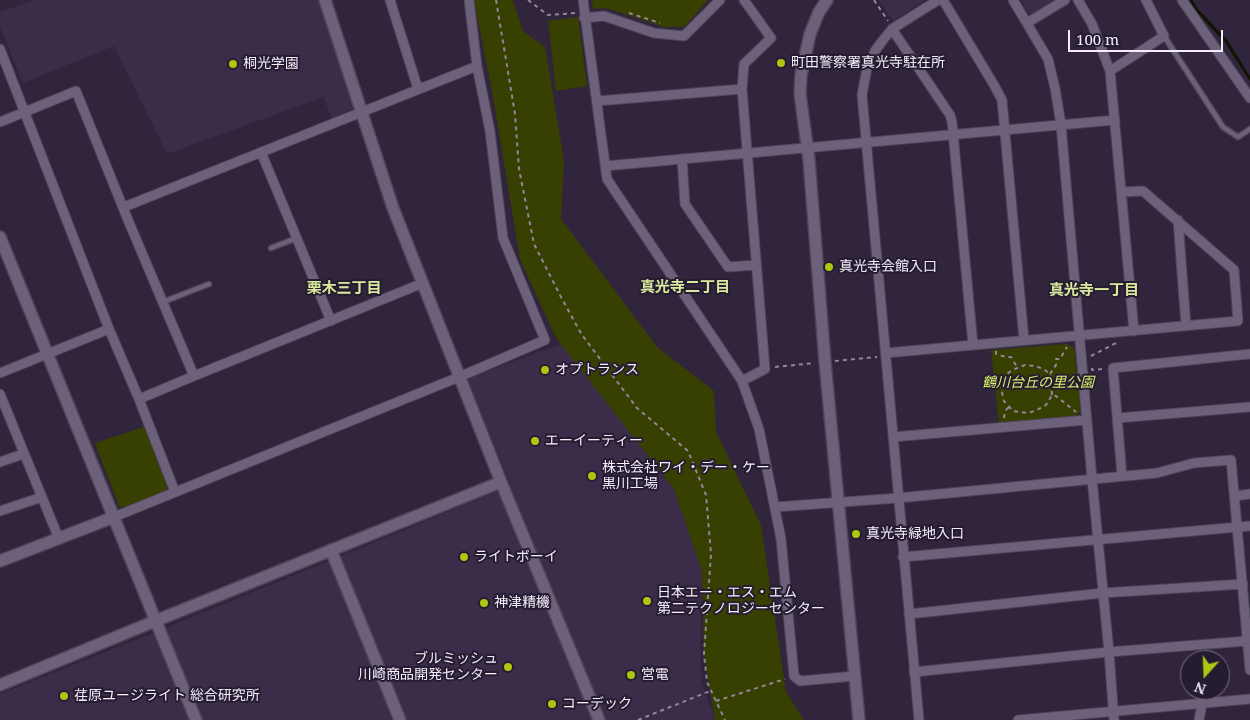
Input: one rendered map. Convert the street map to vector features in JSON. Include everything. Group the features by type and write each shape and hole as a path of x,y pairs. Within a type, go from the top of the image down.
{"street":[{"path":"325,0 393,208 501,482 599,720"},
{"path":"390,0 418,89"},
{"path":"0,561 114,517 459,377 545,340 503,238 490,131 477,66 469,0"},
{"path":"582,0 606,179 742,381 759,429 775,508 787,594 794,676 800,681 854,676"},
{"path":"584,15 604,16 654,33 684,36 720,0"},
{"path":"742,381 765,368 742,89 744,64 771,38 744,0"},
{"path":"827,0 819,12 810,34 801,75 800,94 808,148 825,362 859,720"},
{"path":"919,720 862,95 867,68 890,25 938,0"},
{"path":"943,0 1002,100 1024,340"},
{"path":"1013,0 1048,59 1056,88 1061,125 1079,335 1082,420 1092,479 1114,716"},
{"path":"1027,23 1065,0"},
{"path":"1078,0 1092,24 1110,71 1134,330"},
{"path":"1110,71 1164,36 1146,0"},
{"path":"1182,0 1250,98"},
{"path":"890,25 950,115 973,345"},
{"path":"0,48 108,330 139,399 175,492"},
{"path":"124,207 477,66"},
{"path":"597,101 742,89"},
{"path":"0,122 76,91 194,376"},
{"path":"605,166 1115,120"},
{"path":"261,152 331,321"},
{"path":"682,160 685,204 728,267 756,265"},
{"path":"886,355 1024,340 1238,321 1234,270 1143,191 1122,192"},
{"path":"1178,220 1186,326"},
{"path":"0,237 196,720"},
{"path":"139,399 423,283"},
{"path":"0,373 108,330"},
{"path":"1122,476 1113,368 1250,354"},
{"path":"0,394 59,538"},
{"path":"1118,418 1250,407"},
{"path":"893,437 1082,420"},
{"path":"0,462 23,454"},
{"path":"775,508 1157,473 1194,463 1231,460 1250,670"},
{"path":"0,685 501,482"},
{"path":"1235,496 1250,494"},
{"path":"0,511 42,497"},
{"path":"903,557 1098,538 1250,526"},
{"path":"331,550 400,720"},
{"path":"909,614 1104,593 1243,584"},
{"path":"914,672 1109,652 1247,641"},
{"path":"1018,720 1114,716 1250,699"},
{"path":"1199,720 1202,704"}],"lane":[{"path":"1164,36 1223,127 1238,137 1250,129"},
{"path":"271,248 297,238"},
{"path":"163,302 209,284"}],"path":[{"path":"496,0 514,114 519,169 534,244 560,297 582,335 637,408 688,451 706,495 711,554 704,654 707,682 725,720"},
{"path":"528,0 548,15 584,15"},
{"path":"874,0 890,25"},
{"path":"622,11 664,24"},
{"path":"1089,334 1092,370 1113,368"},
{"path":"995,343 996,354 1006,357 1011,356 1017,367"},
{"path":"1050,374 1036,366 1025,365 1017,367 1006,375 1001,388 1002,396 1014,411 1028,413 1046,405 1052,395 1050,374 1056,365 1056,359 1060,359 1068,345"},
{"path":"1091,356 1111,346"},
{"path":"765,368 886,355"},
{"path":"1052,395 1078,413 1082,420"},
{"path":"1005,427 1005,411 1009,406"},
{"path":"716,702 794,676"},
{"path":"638,720 710,691"}],"shaded area":[{"name":"桐光学園","path":"34,0 322,0 355,106 353,109 332,118 323,97 167,154 114,46 23,83 0,27 0,12"},
{"path":"879,0 925,0 893,21"},
{"path":"1021,0 1056,0 1033,14 1029,13"},
{"path":"562,344 674,489 702,572 700,659 702,683 715,720 0,720 0,694 511,486 468,380 470,377"}],"green space":[{"path":"474,0 513,0 523,31 545,47 564,161 561,219 657,347 714,391 716,432 761,525 786,692 804,720 715,720 704,654 702,572 674,489 556,338 520,259 493,96"},
{"path":"592,0 708,0 684,27 664,27 606,8 593,9"},
{"path":"578,17 587,86 556,91 548,21"},
{"name":"鶴川台丘の里公園","path":"1067,344 1074,348 1081,411 1074,417 999,424 991,350"},
{"path":"144,427 167,486 166,491 126,508 119,506 95,443"}],"waterway":[{"path":"1191,0 1196,9 1226,41 1250,79"}],"place":[{"name":"町田警察署真光寺駐在所","path":"781,63"},
{"name":"桐光学園","path":"233,64"},
{"name":"真光寺会館入口","path":"829,267"},
{"name":"オプトランス","path":"545,370"},
{"name":"エーイーティー","path":"535,441"},
{"name":"株式会社ワイ・デー・ケー 黒川工場","path":"592,476"},
{"name":"真光寺緑地入口","path":"856,534"},
{"name":"ライトボーイ","path":"464,557"},
{"name":"日本エー・エス・エム 第二テクノロジーセンター","path":"647,601"},
{"name":"神津精機","path":"484,603"},
{"name":"ブルミッシュ 川崎商品開発センター","path":"508,667"},
{"name":"営電","path":"631,675"},
{"name":"荏原ユージライト 総合研究所","path":"64,696"},
{"name":"コーデック","path":"552,704"}],"district":[{"name":"真光寺二丁目","path":"685,288"},
{"name":"栗木三丁目","path":"344,289"},
{"name":"真光寺一丁目","path":"1094,291"}]}
